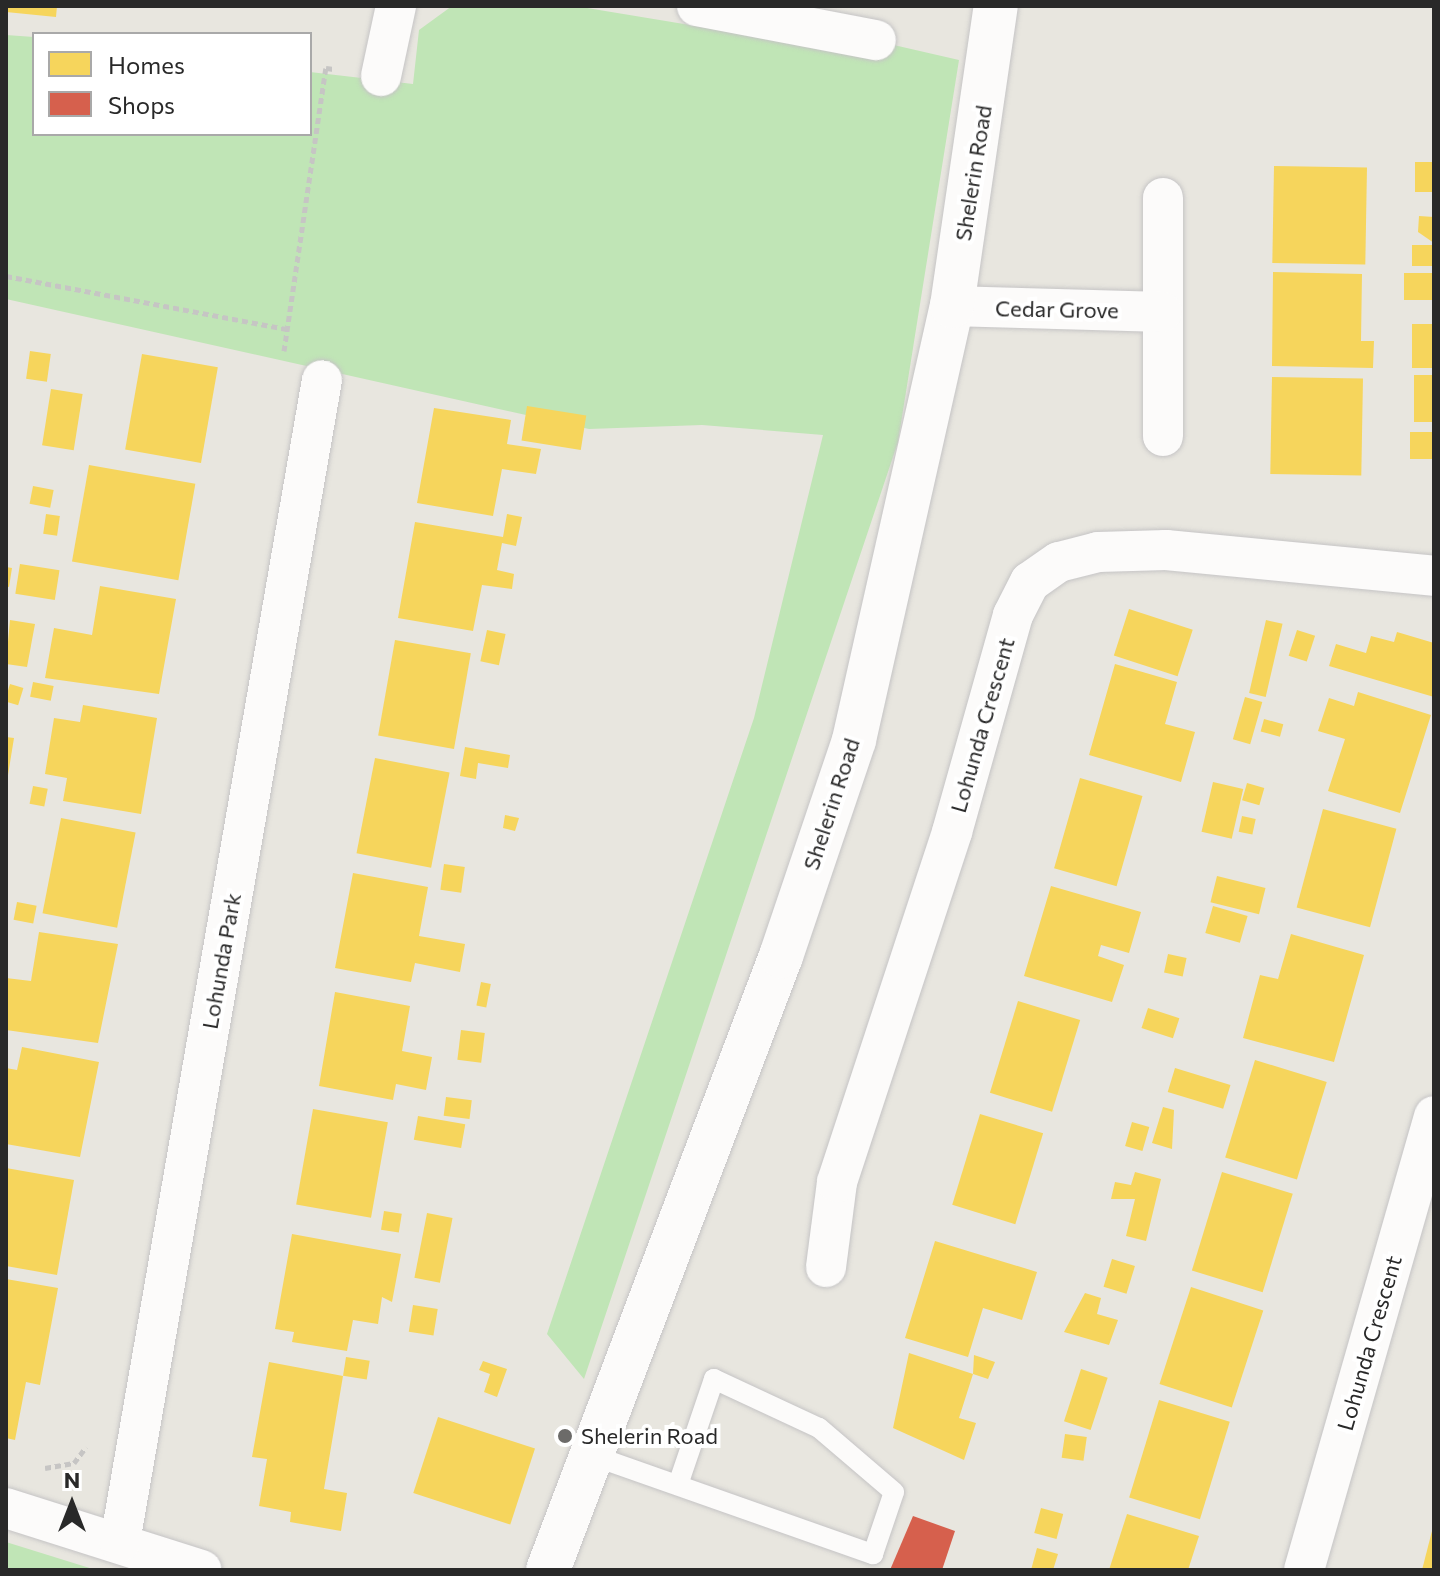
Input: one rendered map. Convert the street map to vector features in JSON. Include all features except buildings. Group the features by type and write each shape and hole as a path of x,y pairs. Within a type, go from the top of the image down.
{"street":[{"path":"381,76 396,6"},
{"path":"697,6 876,40"},
{"name":"Shelerin Road","path":"548,1570 594,1456 854,740 952,306 996,6"},
{"path":"1163,198 1163,436"},
{"name":"Cedar Grove","path":"952,306 1162,312"},
{"name":"Lohunda Park","path":"120,1542 322,380"},
{"name":"Lohunda Crescent","path":"826,1267 839,1176 952,832 1013,615 1030,582 1059,562 1098,552 1166,550 1434,576"},
{"name":"Lohunda Crescent","path":"1304,1570 1434,1116"},
{"path":"6,1508 201,1570"}],"lane":[{"path":"594,1456 873,1554 894,1492 819,1428 714,1379 678,1485"}],"path":[{"path":"6,276 287,329"}],"green space":[{"path":"452,6 575,6 775,39 885,43 959,60 898,442 584,1379 547,1334 754,718 823,435 702,425 589,429 6,299 6,35 32,37 32,136 312,136 312,72 413,84 419,30"},
{"path":"6,1542 96,1570 6,1570"}],"place":[{"name":"Shelerin Road","path":"565,1436"}]}
